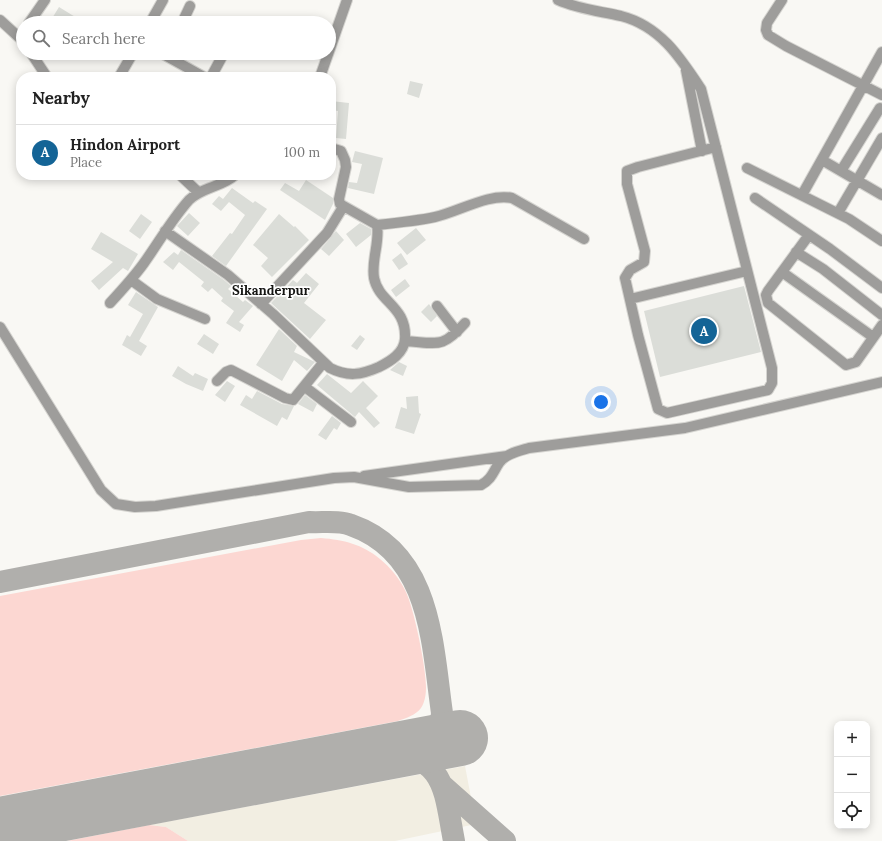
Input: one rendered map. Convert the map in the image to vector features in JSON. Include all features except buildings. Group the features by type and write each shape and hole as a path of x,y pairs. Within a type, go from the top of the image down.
{"street":[{"path":"34,16 45,0"},
{"path":"154,16 164,0"},
{"path":"336,31 347,0"},
{"path":"558,0 586,10 623,17 648,26 666,41 686,66 701,89 716,147 747,271 772,368 772,383 768,390 668,413 658,410 625,278 630,270 644,262 646,251 627,184 627,172 638,166 716,147"},
{"path":"782,0 767,23 766,30 768,35 786,46 882,94"},
{"path":"185,16 190,6"},
{"path":"0,20 16,32"},
{"path":"802,195 882,52"},
{"path":"36,60 44,72"},
{"path":"122,72 129,60"},
{"path":"174,60 195,72"},
{"path":"214,72 220,60"},
{"path":"322,72 326,60"},
{"path":"686,66 702,151"},
{"path":"841,171 880,108"},
{"path":"838,213 882,138"},
{"path":"336,150 341,151 346,160 338,199 343,207 377,226 434,217 492,198 506,197 512,198 584,239"},
{"path":"822,160 882,195"},
{"path":"747,168 838,213 882,241"},
{"path":"185,180 198,192"},
{"path":"110,303 131,280 165,231 189,200 198,192 227,180"},
{"path":"755,198 809,234 882,288"},
{"path":"261,304 327,233 343,207"},
{"path":"165,231 217,266 261,304 323,363 341,374 355,375 381,366 397,356 405,341 404,322 377,286 374,278 377,226"},
{"path":"809,234 766,295 768,303 846,365 856,362 882,325"},
{"path":"796,252 823,269 882,315"},
{"path":"630,299 747,271"},
{"path":"782,272 873,337"},
{"path":"131,280 157,299 205,319"},
{"path":"437,306 457,332"},
{"path":"405,341 438,343 446,341 465,323"},
{"path":"0,327 101,490 116,504 135,507 156,506 334,478 354,477 507,456 529,448 670,430 745,416 882,382"},
{"path":"217,381 226,372 231,370 289,400 297,396 323,363"},
{"path":"305,387 351,422"},
{"path":"668,413 670,430"},
{"path":"354,477 409,487 482,485 488,481 499,462 507,456"}],"shaded area":[{"path":"321,538 337,540 359,546 373,554 387,566 403,586 416,623 422,652 425,678 426,690 424,701 421,708 416,713 398,721 0,796 0,596 301,540"},
{"path":"465,766 476,824 395,841 188,841 166,827 149,825"},
{"path":"149,825 166,827 188,841 67,841"}],"taxiway":[{"path":"0,582 309,522 346,523 377,538 398,556 412,578 423,603 435,658 442,713 439,725 434,734 414,747"},
{"path":"381,753 402,755 418,760 430,768 438,778 444,791 454,841"},
{"path":"443,786 505,841"}],"runway":[{"path":"0,825 460,738"}],"place":[{"name":"Hindon Airport","path":"704,331"}],"district":[{"name":"Sikanderpur","path":"271,290"}]}
